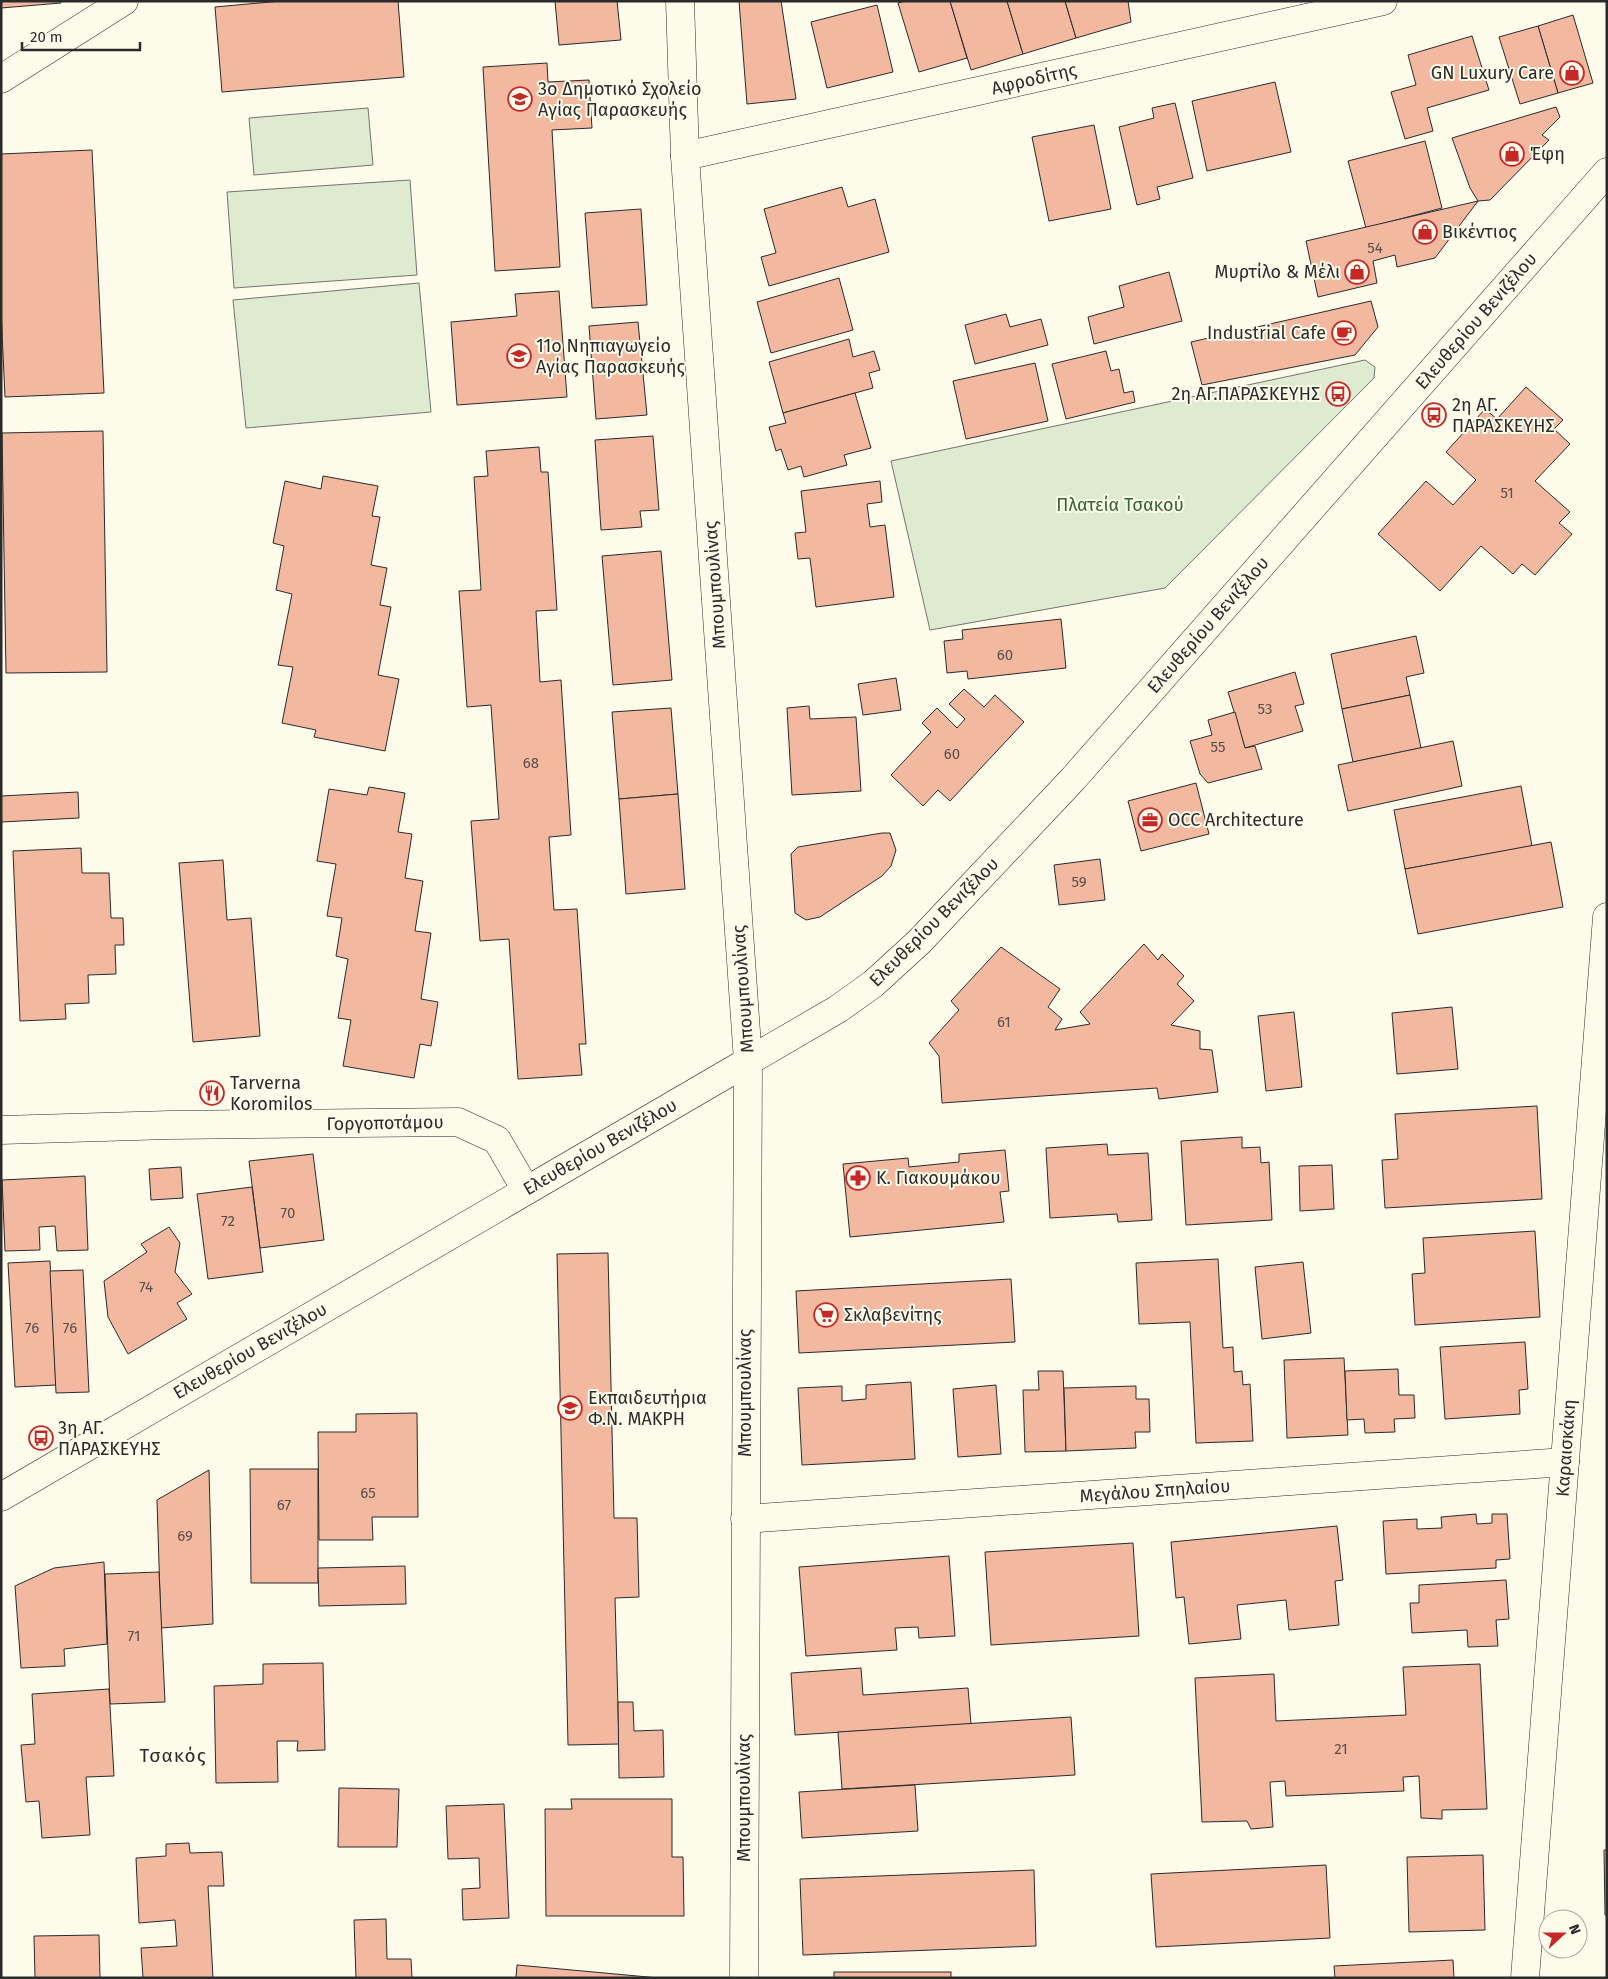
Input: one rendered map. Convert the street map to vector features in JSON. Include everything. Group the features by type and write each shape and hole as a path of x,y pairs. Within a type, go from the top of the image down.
{"street":[{"path":"1,79 124,1"},
{"name":"Μπουμπουλίνας","path":"680,1 685,156 748,1061 744,1978"},
{"name":"Αφροδίτης","path":"685,156 1383,1"},
{"name":"Ελευθερίου Βενιζέλου","path":"1,1497 838,1009 873,984 919,942 1073,779 1606,177"},
{"name":"Καραισκάκη","path":"1525,1978 1565,1462 1603,1014 1607,917"},
{"name":"Γοργοποτάμου","path":"1,1130 170,1125 458,1122 497,1140 526,1190"},
{"name":"Μεγάλου Σπηλαίου","path":"745,1519 1565,1462"}],"green space":[{"path":"368,108 373,165 254,175 249,118"},
{"path":"410,180 417,275 234,288 227,192"},
{"path":"419,283 431,412 246,428 233,300"},
{"name":"Πλατεία Τσακού","path":"1365,360 1375,367 1374,378 1165,588 930,630 891,461"}],"building":[{"path":"1,1 60,1 61,3 1,8"},
{"path":"281,1 398,1 404,77 222,92 215,7"},
{"path":"555,1 617,1 621,40 559,45"},
{"path":"739,1 781,1 796,99 747,104"},
{"path":"905,1 950,1 967,58 919,72 898,3"},
{"path":"950,1 1007,1 1023,54 971,70"},
{"path":"1007,1 1065,1 1076,38 1023,54"},
{"path":"1065,1 1128,1 1131,22 1076,38"},
{"path":"877,5 893,72 827,88 811,22"},
{"path":"1573,15 1593,83 1558,93 1538,26"},
{"path":"1538,26 1558,93 1520,104 1499,37"},
{"path":"1472,36 1489,90 1427,108 1433,131 1405,139 1391,92 1416,85 1408,55"},
{"path":"547,63 548,82 589,80 592,128 552,130 560,267 495,271 483,67"},
{"path":"1275,82 1291,152 1207,171 1192,101"},
{"path":"1175,103 1193,178 1157,187 1160,199 1137,205 1119,127 1154,118 1152,108"},
{"path":"1556,107 1560,117 1542,135 1549,140 1490,200 1478,201 1470,188 1452,138"},
{"path":"1094,125 1111,209 1049,221 1032,137"},
{"path":"1425,141 1442,208 1366,228 1348,161"},
{"path":"92,150 104,393 5,397 1,310 1,154"},
{"path":"842,187 848,207 875,199 889,252 769,286 761,257 776,253 764,209"},
{"path":"1478,201 1435,258 1397,267 1395,255 1373,261 1377,283 1318,297 1306,241"},
{"path":"641,209 647,305 592,308 585,213"},
{"path":"1169,272 1182,321 1094,344 1088,317 1124,307 1119,286"},
{"path":"839,278 853,330 771,353 757,302"},
{"path":"559,291 567,397 457,405 451,322 517,316 515,294"},
{"path":"1371,301 1378,327 1355,355 1202,385 1191,342"},
{"path":"1006,314 1010,327 1041,319 1048,345 975,364 965,325"},
{"path":"638,322 647,415 596,419 589,326"},
{"path":"849,339 853,357 874,351 880,370 869,373 873,388 783,413 769,362"},
{"path":"1106,351 1111,371 1119,369 1124,393 1133,391 1135,402 1066,419 1052,364"},
{"path":"1035,363 1048,421 966,439 953,381"},
{"path":"1526,387 1563,420 1554,429 1570,444 1535,481 1570,512 1559,523 1572,534 1535,575 1522,564 1513,574 1481,546 1440,591 1378,534 1426,481 1453,505 1476,480 1446,452 1485,409 1497,419"},
{"path":"855,393 871,448 844,455 847,465 804,477 801,466 788,470 781,449 776,451 769,427 786,423 783,413"},
{"path":"103,431 107,672 6,673 2,433"},
{"path":"653,436 659,510 640,511 642,527 601,530 595,440"},
{"path":"539,447 541,472 548,472 557,610 536,611 540,682 561,680 571,835 549,837 554,910 577,909 586,1044 579,1044 582,1075 518,1079 509,939 480,941 471,821 499,819 491,705 467,707 459,591 481,590 474,477 488,476 486,451"},
{"path":"323,476 378,486 372,516 380,517 371,565 387,568 380,605 391,607 378,675 399,679 385,751 314,737 316,730 282,723 293,667 278,665 292,594 276,590 284,546 273,543 285,481 321,489"},
{"path":"880,481 882,502 867,504 870,527 885,525 894,597 816,607 810,558 798,559 795,533 806,532 801,491"},
{"path":"661,551 672,680 613,685 602,556"},
{"path":"1061,619 1066,668 968,679 967,671 947,673 944,641 963,639 962,630"},
{"path":"1416,636 1424,673 1406,677 1410,695 1342,709 1331,654"},
{"path":"1295,672 1304,704 1295,706 1303,731 1245,748 1228,692"},
{"path":"896,678 901,710 863,715 858,684"},
{"path":"964,689 984,707 995,695 1024,722 950,801 938,790 923,806 891,775 931,732 922,723 937,708 957,728 965,719 949,704"},
{"path":"1410,695 1421,748 1353,762 1342,709"},
{"path":"809,706 810,719 856,717 861,791 792,795 787,708"},
{"path":"671,708 678,794 619,799 612,712"},
{"path":"1235,712 1245,748 1255,746 1262,769 1208,783 1200,774 1190,741 1212,735 1208,720"},
{"path":"1453,741 1462,786 1348,811 1338,765"},
{"path":"1196,783 1209,834 1141,851 1128,801"},
{"path":"1521,786 1532,846 1405,869 1394,810"},
{"path":"369,787 405,793 398,832 412,834 405,878 423,881 415,931 431,933 421,999 438,1002 431,1046 420,1044 414,1078 343,1066 351,1020 338,1018 348,959 336,956 342,918 327,916 336,864 317,861 329,789 367,795"},
{"path":"78,792 79,818 1,822 1,796"},
{"path":"678,794 685,889 626,894 619,799"},
{"path":"890,833 896,850 891,866 882,876 820,917 806,920 795,913 791,854 798,847"},
{"path":"1551,842 1563,907 1418,934 1405,869"},
{"path":"81,848 82,873 109,873 111,918 123,918 124,945 115,945 116,974 88,975 89,1003 65,1004 66,1019 20,1021 13,851"},
{"path":"1100,859 1105,900 1059,905 1054,865"},
{"path":"223,860 227,920 251,918 260,1036 193,1042 179,863"},
{"path":"1144,944 1158,960 1162,954 1184,976 1177,984 1194,1001 1171,1025 1200,1031 1200,1049 1212,1050 1218,1092 1159,1099 1157,1088 942,1103 939,1056 929,1043 959,1010 951,1001 1001,947 1060,989 1048,1007 1062,1019 1055,1030 1090,1024 1080,1012"},
{"path":"1452,1007 1458,1069 1397,1074 1392,1013"},
{"path":"1294,1012 1302,1087 1266,1091 1258,1016"},
{"path":"1537,1106 1542,1199 1385,1208 1382,1160 1398,1159 1395,1114"},
{"path":"1242,1137 1242,1148 1260,1147 1261,1163 1269,1162 1272,1220 1186,1225 1181,1141"},
{"path":"1107,1144 1108,1155 1148,1153 1152,1220 1118,1222 1117,1214 1050,1218 1046,1148"},
{"path":"1005,1150 1009,1191 1000,1192 1004,1222 850,1237 843,1164 908,1158 909,1167 959,1162 959,1154"},
{"path":"313,1154 324,1240 260,1248 249,1161"},
{"path":"1332,1165 1334,1209 1300,1211 1299,1166"},
{"path":"181,1167 183,1198 151,1200 149,1169"},
{"path":"85,1176 88,1250 57,1251 55,1226 39,1227 40,1250 5,1251 2,1180"},
{"path":"252,1187 263,1272 208,1279 197,1194"},
{"path":"169,1227 180,1243 175,1272 192,1294 177,1303 187,1319 128,1354 108,1317 104,1281 147,1252 141,1244"},
{"path":"1535,1231 1540,1317 1415,1325 1412,1274 1425,1273 1423,1238"},
{"path":"608,1253 614,1518 637,1518 639,1597 615,1598 619,1744 568,1745 557,1254"},
{"path":"1218,1259 1223,1348 1233,1347 1234,1372 1242,1371 1243,1385 1250,1384 1253,1441 1196,1443 1190,1322 1139,1324 1136,1263"},
{"path":"50,1261 56,1385 15,1387 8,1263"},
{"path":"1303,1262 1311,1333 1262,1339 1255,1267"},
{"path":"83,1270 89,1392 56,1393 50,1271"},
{"path":"1011,1279 1015,1342 799,1353 796,1291"},
{"path":"1525,1342 1528,1389 1519,1390 1520,1414 1445,1419 1440,1347"},
{"path":"1344,1358 1348,1435 1287,1438 1284,1360"},
{"path":"1398,1369 1399,1395 1414,1395 1415,1418 1394,1419 1395,1432 1365,1433 1364,1419 1347,1420 1345,1371"},
{"path":"1038,1371 1063,1371 1066,1451 1025,1452 1023,1390 1039,1390"},
{"path":"911,1382 915,1459 802,1465 798,1388 842,1386 842,1401 866,1399 866,1385"},
{"path":"996,1385 1001,1454 958,1457 953,1389"},
{"path":"1136,1386 1136,1399 1149,1399 1150,1432 1135,1432 1136,1448 1066,1451 1064,1388"},
{"path":"417,1413 418,1517 372,1517 373,1540 319,1540 318,1432 356,1432 356,1414"},
{"path":"250,1469 318,1469 318,1583 251,1583"},
{"path":"209,1470 213,1624 161,1628 157,1500"},
{"path":"1476,1514 1477,1524 1492,1523 1492,1514 1507,1514 1510,1559 1496,1560 1496,1568 1386,1574 1383,1521 1417,1519 1417,1529 1442,1528 1441,1517"},
{"path":"1337,1526 1343,1580 1335,1581 1339,1625 1289,1630 1286,1600 1237,1605 1241,1639 1189,1644 1184,1597 1176,1598 1171,1542"},
{"path":"1133,1543 1139,1636 991,1645 985,1552"},
{"path":"949,1556 955,1636 919,1638 918,1627 895,1628 897,1650 806,1656 799,1567"},
{"path":"104,1562 107,1644 64,1649 65,1666 21,1668 15,1586 54,1568"},
{"path":"405,1566 406,1604 319,1606 318,1568"},
{"path":"159,1572 165,1702 110,1704 105,1574"},
{"path":"1506,1580 1509,1619 1496,1620 1498,1646 1468,1647 1467,1630 1412,1633 1410,1603 1419,1603 1419,1585"},
{"path":"323,1663 325,1750 297,1751 298,1741 277,1741 278,1782 216,1783 214,1686 263,1684 263,1664"},
{"path":"1480,1664 1487,1809 1442,1810 1442,1819 1421,1818 1419,1776 1403,1777 1404,1791 1286,1796 1285,1781 1270,1782 1273,1827 1251,1829 1247,1821 1202,1822 1195,1678 1274,1674 1276,1721 1406,1715 1403,1667"},
{"path":"861,1668 863,1695 968,1688 971,1724 795,1735 791,1673"},
{"path":"109,1689 114,1776 86,1777 90,1835 42,1838 39,1801 26,1802 21,1745 35,1744 32,1694"},
{"path":"618,1702 633,1702 634,1731 663,1730 664,1777 619,1778"},
{"path":"1071,1717 1075,1775 842,1789 838,1732"},
{"path":"915,1785 918,1831 802,1838 799,1792"},
{"path":"339,1788 399,1789 397,1847 338,1847"},
{"path":"571,1799 672,1799 672,1857 683,1857 684,1916 546,1916 545,1809 572,1809"},
{"path":"504,1804 509,1918 463,1920 462,1889 480,1888 479,1858 448,1859 446,1806"},
{"path":"189,1843 190,1853 222,1852 224,1886 208,1886 213,1978 143,1978 141,1948 177,1946 175,1920 139,1923 136,1858 166,1856 166,1844"},
{"path":"1604,1850 1607,1850 1607,1915 1605,1915"},
{"path":"1483,1855 1485,1930 1409,1932 1407,1857"},
{"path":"1326,1865 1330,1938 1156,1947 1151,1874"},
{"path":"1034,1870 1036,1946 803,1955 800,1879"},
{"path":"386,1919 387,1959 411,1959 412,1978 356,1978 354,1920"},
{"path":"99,1935 100,1978 35,1978 34,1936"},
{"path":"1453,1960 1454,1978 1335,1978 1334,1966"},
{"path":"517,1965 659,1978 516,1978"},
{"path":"834,1972 951,1972 951,1978 834,1978"}],"place":[{"name":"GN Luxury Care","path":"1572,73"},
{"name":"3ο Δημοτικό Σχολείο Αγίας Παρασκευής","path":"520,99"},
{"name":"Έφη","path":"1512,154"},
{"name":"Βικέντιος","path":"1425,232"},
{"name":"Μυρτίλο & Μέλι","path":"1357,272"},
{"name":"Industrial Cafe","path":"1344,333"},
{"name":"11ο Νηπιαγωγείο Αγίας Παρασκευής","path":"519,356"},
{"name":"2η ΑΓ.ΠΑΡΑΣΚΕΥΗΣ","path":"1338,394"},
{"name":"2η ΑΓ. ΠΑΡΑΣΚΕΥΗΣ","path":"1434,415"},
{"name":"OCC Architecture","path":"1150,820"},
{"name":"Tarverna Koromilos","path":"212,1093"},
{"name":"Κ. Γιακουμάκου","path":"858,1178"},
{"name":"Σκλαβενίτης","path":"826,1315"},
{"name":"Εκπαιδευτήρια Φ.Ν. ΜΑΚΡΗ","path":"570,1408"},
{"name":"3η ΑΓ. ΠΑΡΑΣΚΕΥΗΣ","path":"41,1438"}],"district":[{"name":"Τσακός","path":"173,1755"}]}
